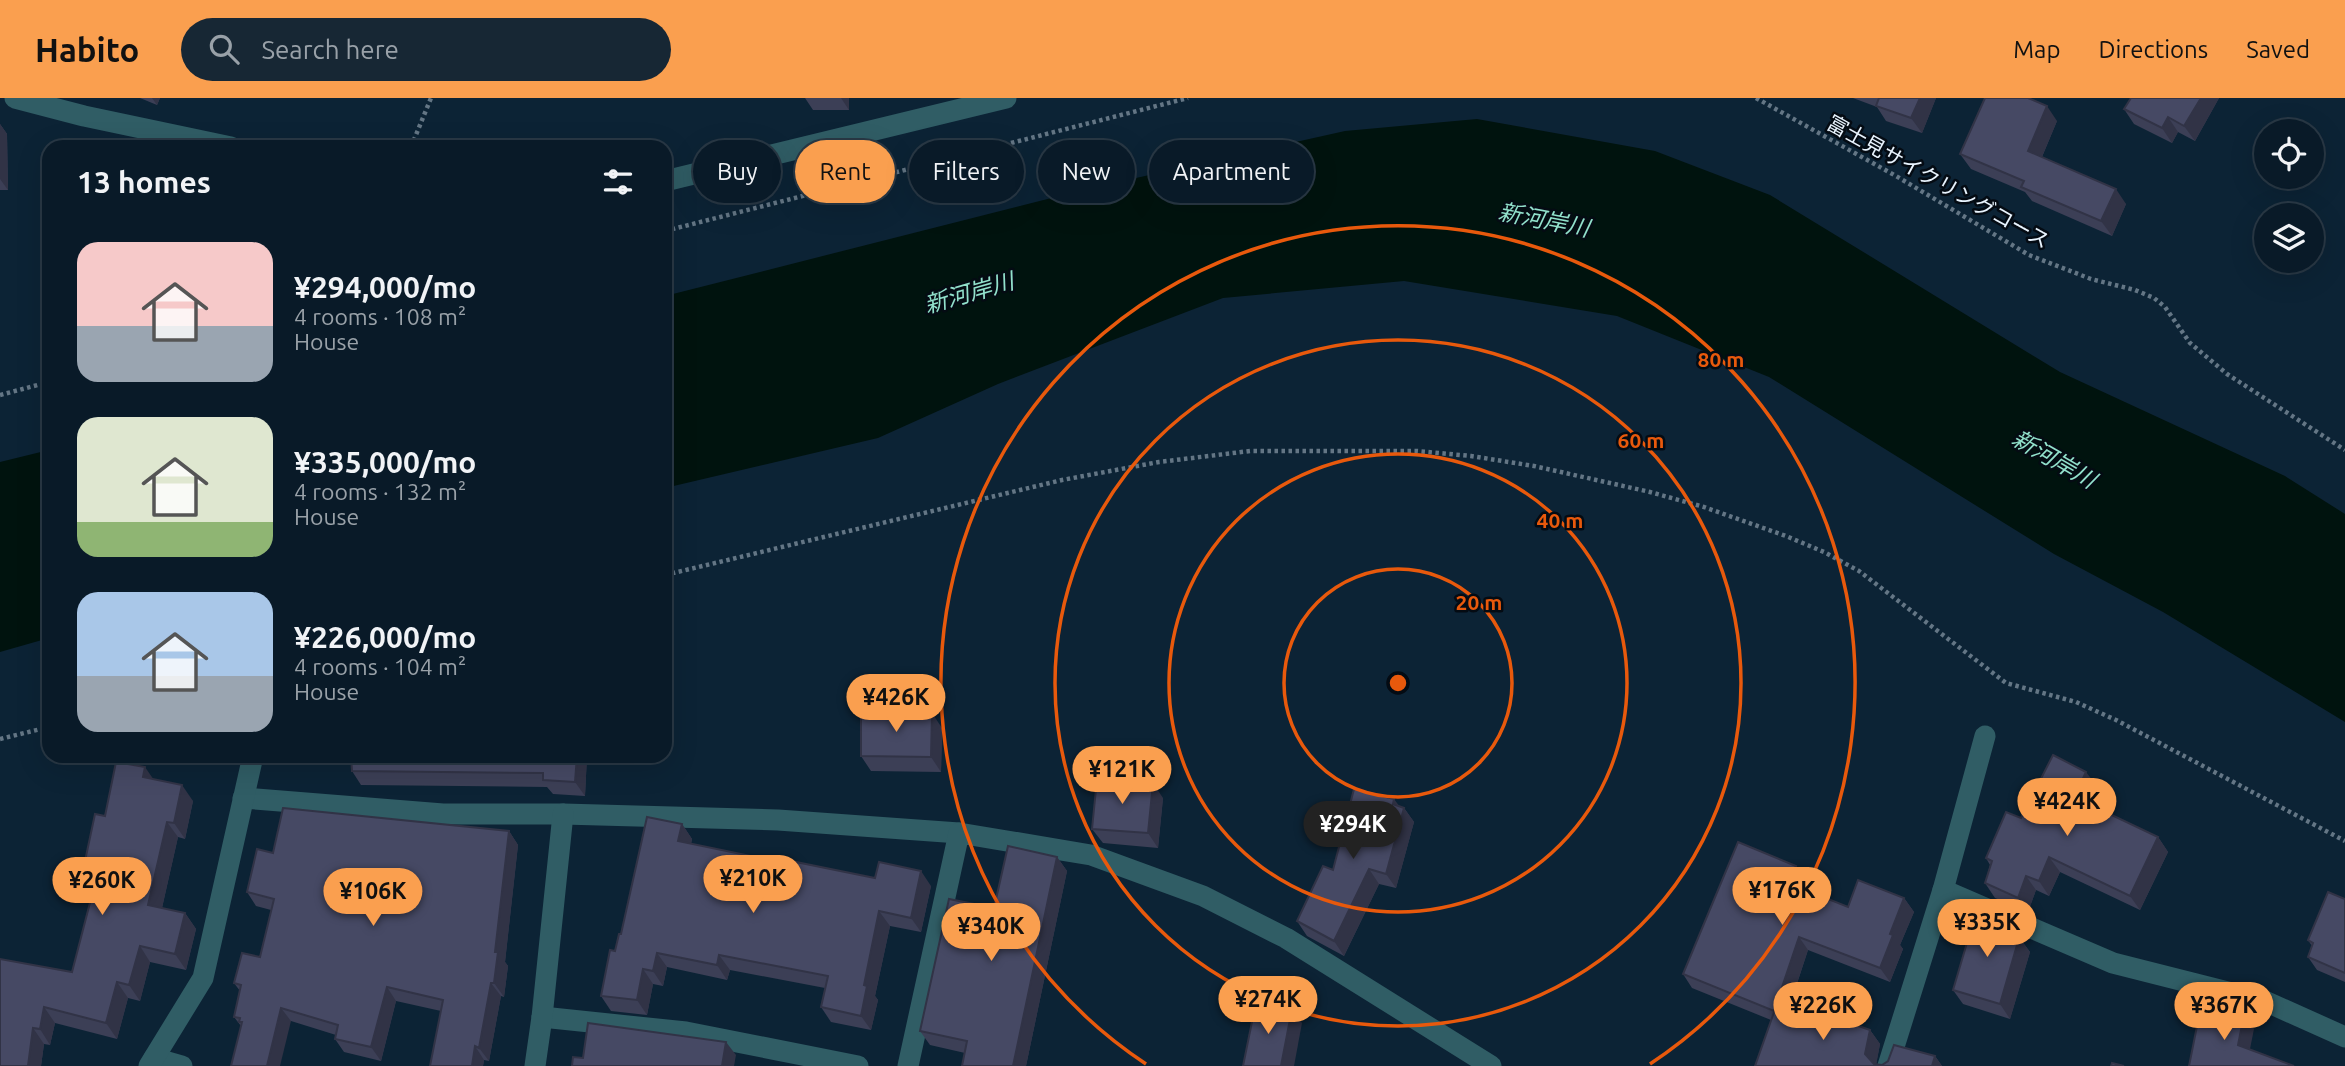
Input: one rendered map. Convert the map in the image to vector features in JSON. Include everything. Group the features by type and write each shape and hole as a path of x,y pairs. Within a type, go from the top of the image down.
{"street":[{"path":"15,98 198,140"},
{"path":"672,179 1006,98"},
{"path":"1888,1066 1943,890 1985,736"},
{"path":"182,1066 151,1062 203,978 251,763"},
{"path":"243,797 443,814 563,814 778,820 959,833 1091,855 1203,896 1286,938 1491,1066"},
{"path":"534,1066 542,1017 563,814"},
{"path":"908,1066 959,833"},
{"path":"1943,890 2113,963 2267,1002 2345,1037"},
{"path":"542,1017 686,1032 858,1066"}],"path":[{"path":"414,140 431,98"},
{"path":"672,229 1188,98"},
{"name":"富士見サイクリングコース","path":"1756,98 1896,176 2029,255 2091,279 2135,290 2154,298 2165,307 2190,343 2227,374 2345,450"},
{"path":"0,395 42,384"},
{"path":"672,573 1062,480 1159,462 1250,451 1417,452 1471,456 1534,466 1704,507 1824,552 1859,571 2006,683 2076,702 2116,720 2345,841"},
{"path":"0,739 42,729"}],"water":[{"name":"新河岸川","path":"1477,119 1655,151 1770,195 2060,372 2285,476 2345,514 2345,722 2163,612 2054,554 1769,377 1617,316 1404,281 1223,298 998,384 878,438 672,486 672,294 1038,201 1135,203 1135,178 1149,175 1149,203 1314,203 1314,140 1305,140 1345,131"},
{"path":"42,452 42,640 0,652 0,462"}],"building":[{"path":"1879,98 1920,98 1911,118 1876,106"},
{"path":"1985,98 2028,98 2047,106 2028,151 2116,189 2101,221 2021,187 2024,181 1960,154"},
{"path":"2131,98 2201,98 2184,126 2168,117 2162,128 2124,109"},
{"path":"861,712 932,713 931,757 861,756"},
{"path":"2053,755 2086,772 2078,789 2082,791 2078,799 2158,837 2130,896 2049,857 2039,881 2026,876 2018,898 1985,883 1992,861 1986,858 2006,812 2021,818"},
{"path":"116,763 145,767 143,777 182,785 174,823 167,822 148,905 185,913 175,954 140,946 129,985 117,982 106,1023 44,1007 40,1029 33,1028 28,1066 0,1066 0,959 72,972 100,864 85,861 95,814 105,816"},
{"path":"351,763 576,763 575,782 543,780 543,773 352,771"},
{"path":"1097,779 1153,783 1148,833 1092,829"},
{"path":"1354,789 1394,799 1393,804 1404,808 1386,874 1369,869 1334,941 1297,921 1323,866 1333,870"},
{"path":"283,808 509,831 494,983 491,983 479,1048 475,1046 472,1066 430,1066 443,1000 387,987 371,1047 335,1039 338,1025 281,1008 267,1066 231,1066 242,1022 239,1022 240,1018 234,1017 241,985 234,983 242,953 260,957 274,899 247,892 257,849 273,853"},
{"path":"647,817 682,824 678,841 785,863 786,860 875,878 879,862 921,871 911,918 879,911 864,985 867,986 861,1016 821,1007 828,976 719,955 717,965 657,953 653,971 643,969 637,1000 601,996 610,950 615,951 621,934"},
{"path":"1738,842 1796,866 1788,883 1848,907 1858,880 1904,898 1880,968 1799,937 1774,1011 1683,974"},
{"path":"1008,846 1057,857 1013,1066 962,1066 967,1041 920,1031 949,899 994,908"},
{"path":"2328,892 2345,899 2345,973 2308,957 2313,943 2308,940"},
{"path":"1977,909 2009,922 2005,934 2019,938 2000,1004 1953,990"},
{"path":"1779,998 1870,1030 1865,1054 1874,1064 1882,1065 1888,1061 1894,1045 1935,1056 1932,1066 1755,1066"},
{"path":"1256,1002 1292,1009 1281,1066 1243,1066"},
{"path":"2201,1006 2244,1015 2238,1045 2294,1066 2189,1066"},
{"path":"588,1023 726,1042 722,1066 572,1066 573,1057 583,1058"}]}
